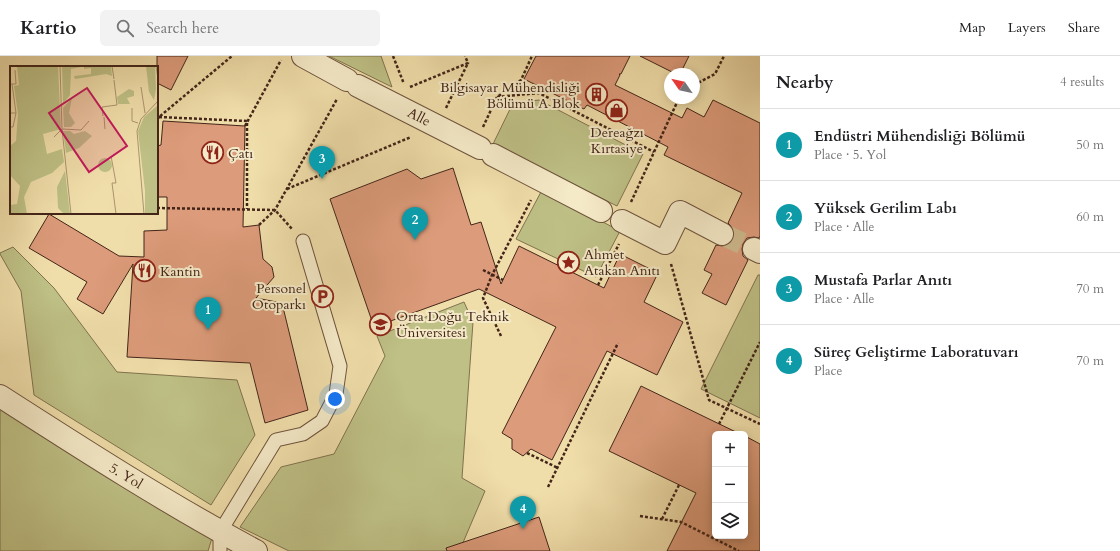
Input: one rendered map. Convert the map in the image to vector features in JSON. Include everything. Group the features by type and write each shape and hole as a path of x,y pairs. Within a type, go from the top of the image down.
{"street":[{"name":"Alle","path":"303,56 602,210"},
{"path":"625,223 665,243 680,212 722,234"},
{"name":"5. Yol","path":"0,396 120,473 220,541 256,551"}],"lane":[{"path":"220,541 276,440 303,434 322,421 336,394 340,366 303,241"}],"path":[{"path":"159,117 232,56"},
{"path":"244,126 283,56"},
{"path":"286,189 438,126 468,63 466,56"},
{"path":"483,149 497,98 521,80 532,56"},
{"path":"700,82 715,74 724,56"},
{"path":"406,89 468,63"},
{"path":"259,225 275,210 286,189 353,83"},
{"path":"497,98 539,93 654,152"},
{"path":"598,285 654,152 676,104"},
{"path":"159,117 247,121"},
{"path":"247,121 247,209"},
{"path":"501,336 482,298 492,275 541,179"},
{"path":"158,208 275,210 303,241"},
{"path":"665,243 709,400 760,424"},
{"path":"483,270 503,280"},
{"path":"548,487 618,342"},
{"path":"719,424 760,342"},
{"path":"527,452 558,468"},
{"path":"662,520 679,485"},
{"path":"640,516 681,522 739,551"}],"green space":[{"path":"329,56 381,56 392,87"},
{"path":"539,100 643,154 617,206 493,144 513,103"},
{"path":"542,190 620,231 596,277 516,239"},
{"path":"13,247 54,288 117,372 237,380 255,435 211,505 34,395 21,291 0,254"},
{"path":"758,275 760,275 760,418 701,389"},
{"path":"464,302 473,322 462,478 485,491 462,545 464,551 289,551 240,527 281,467 334,454 385,356 377,336"},
{"path":"0,409 212,538 208,551 0,551"}],"building":[{"path":"157,56 188,56 171,90 158,84"},
{"path":"536,56 630,56 621,74 619,74 620,75 615,85 682,118 687,108 704,117 713,100 760,123 760,236 759,238 747,238 743,244 743,256 748,260 726,305 702,293 712,274 704,270 716,245 728,245 733,239 733,228 728,223 742,193 664,155 668,147 587,105 584,109 524,79"},
{"path":"640,56 689,56 683,68 664,68"},
{"path":"163,121 245,126 243,227 259,225 263,259 272,267 274,277 256,298 282,303 308,410 265,423 250,363 127,357 133,264 103,314 77,299 87,282 29,248 49,214 119,256 144,257 144,231 167,230 167,197 158,197 158,146 161,145"},
{"path":"453,168 471,225 481,222 501,284 519,246 604,288 620,254 658,273 644,302 683,322 657,375 607,351 552,460 531,449 523,456 512,449 512,439 502,433 556,327 479,289 374,327 330,199 407,169 421,179"},
{"path":"641,386 734,431 712,431 712,539 748,539 748,438 760,444 760,551 667,551 696,493 609,451"},
{"path":"539,517 550,551 447,551 446,548"}],"tunnel":[{"path":"722,234 754,249"}],"place":[{"name":"Bilgisayar Mühendisliği Bölümü A Blok","path":"596,95"},
{"name":"Dereağzı Kırtasiye","path":"617,110"},
{"name":"Çatı","path":"212,153"},
{"name":"Mustafa Parlar Anıtı","path":"322,179"},
{"name":"Yüksek Gerilim Labı","path":"415,240"},
{"name":"Ahmet Atakan Anıtı","path":"568,262"},
{"name":"Kantin","path":"144,271"},
{"name":"Personel Otoparkı","path":"322,296"},
{"name":"Orta Doğu Teknik Üniversitesi","path":"380,324"},
{"name":"Endüstri Mühendisliği Bölümü","path":"208,330"},
{"name":"Süreç Geliştirme Laboratuvarı","path":"523,529"}]}
